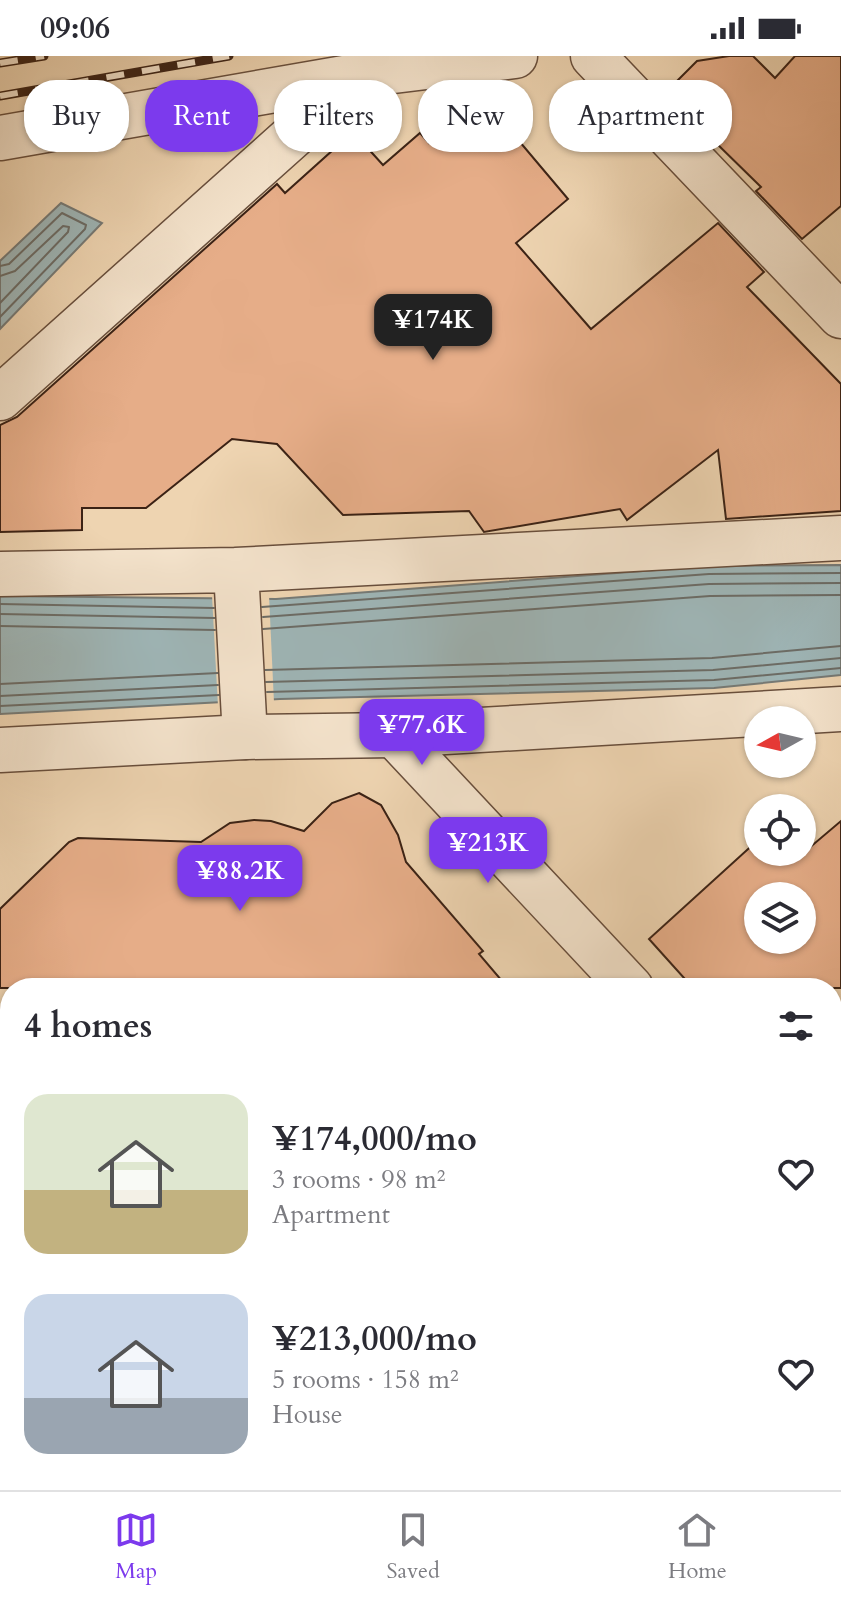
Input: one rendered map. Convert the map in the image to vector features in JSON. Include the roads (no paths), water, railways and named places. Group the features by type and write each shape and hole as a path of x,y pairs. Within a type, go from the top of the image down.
{"street":[{"path":"0,138 361,75 515,56"},
{"path":"593,56 841,316"},
{"path":"0,398 361,75"},
{"path":"0,574 236,579 841,538"},
{"path":"236,579 244,723"},
{"path":"0,750 244,723 394,735 841,709"},
{"path":"394,735 622,978"}],"water":[{"path":"61,203 102,223 0,329 0,261"},
{"path":"841,565 841,675 714,688 280,699 0,714 0,596 276,599 709,566"}],"railway":[{"path":"0,63 44,56"},
{"path":"0,96 229,56"}]}
